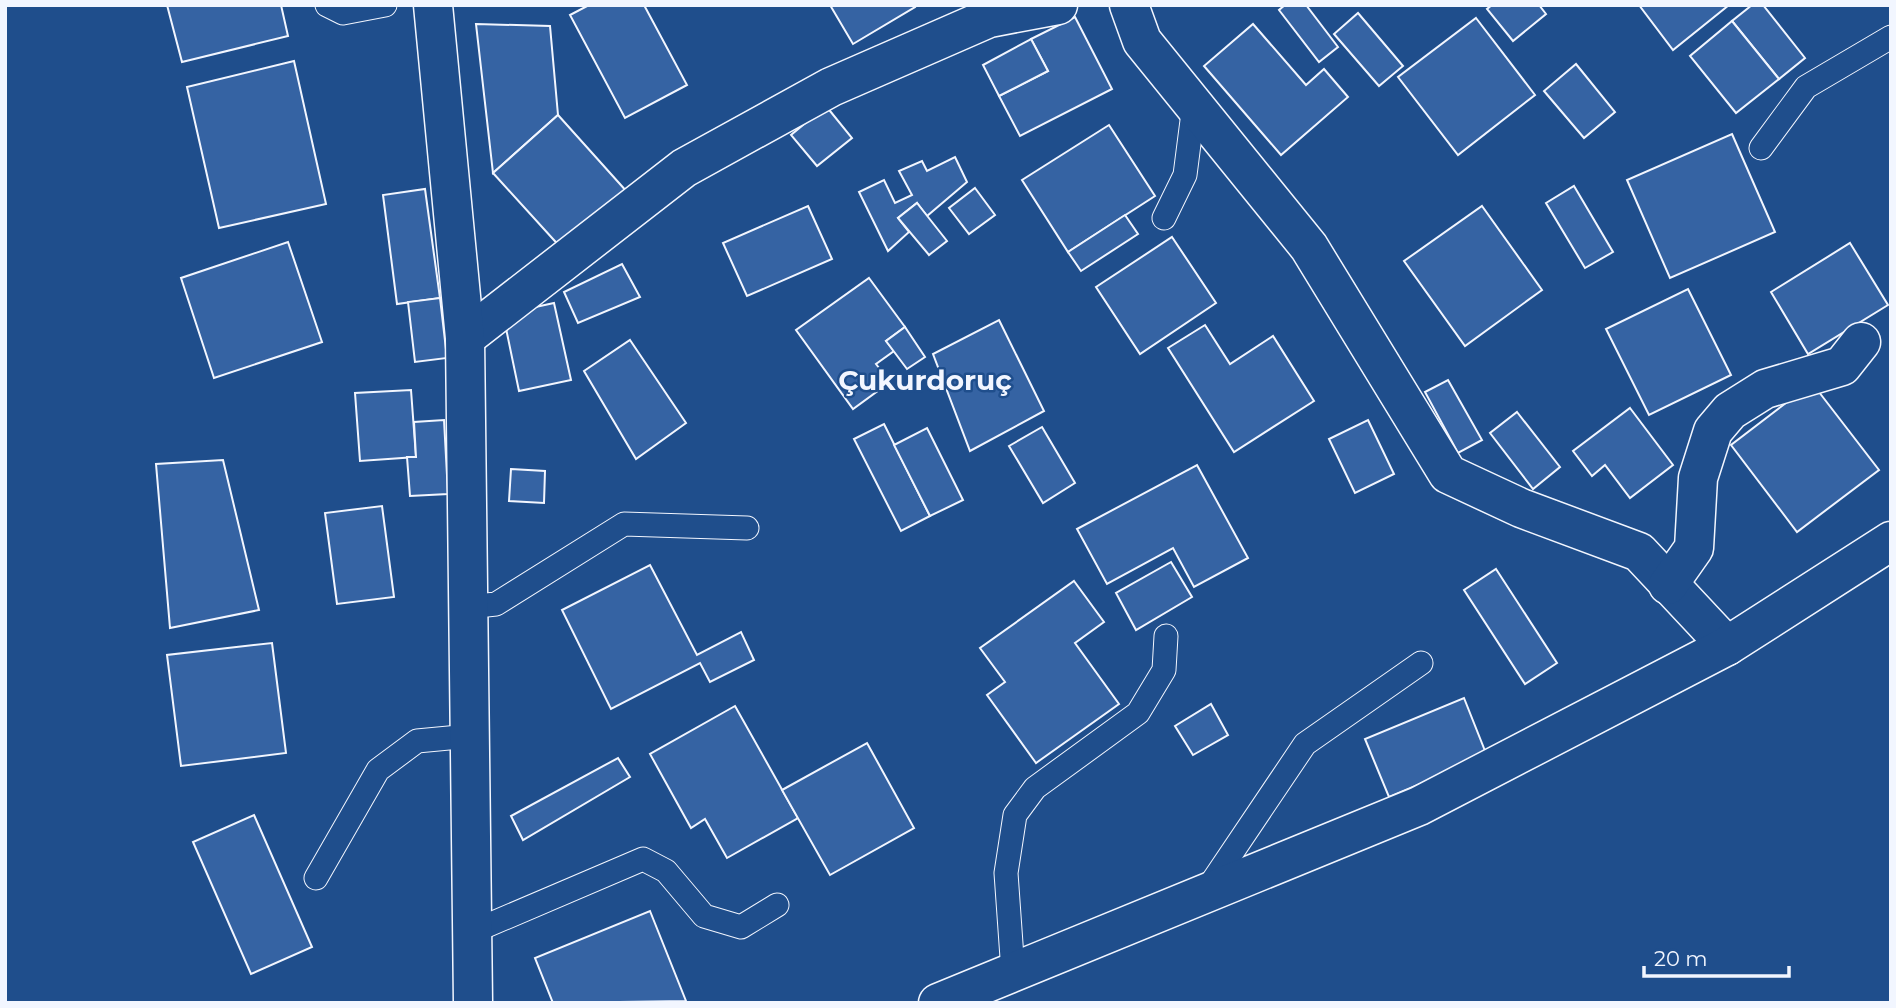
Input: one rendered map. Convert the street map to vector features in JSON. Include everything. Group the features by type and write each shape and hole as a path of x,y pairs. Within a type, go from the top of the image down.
{"street":[{"path":"433,5 465,338 473,1003"},
{"path":"465,338 684,168 831,87 989,18 1058,5"},
{"path":"1129,5 1142,41 1308,247 1448,474 1521,508 1639,552 1727,646"},
{"path":"1668,585 1694,548 1698,478 1713,431 1730,411 1765,389 1842,366 1861,342"},
{"path":"938,1003 1419,806 1727,646 1891,541"}],"lane":[{"path":"327,5 343,13 385,5"},
{"path":"1760,148 1806,87 1891,37"},
{"path":"1164,218 1185,175 1194,105"},
{"path":"468,607 496,604 624,524 747,528"},
{"path":"1013,972 1006,873 1015,815 1035,788 1138,713 1164,670 1166,636"},
{"path":"1205,894 1305,744 1421,663"},
{"path":"316,878 377,770 416,741 470,736"},
{"path":"472,932 643,859 666,871 704,916 741,927 777,905"}],"building":[{"path":"167,5 281,5 288,36 182,62"},
{"path":"589,5 644,5 687,85 625,118 570,15"},
{"path":"830,5 914,5 915,7 853,44"},
{"path":"1285,5 1306,5 1338,47 1319,62 1279,10"},
{"path":"1492,5 1539,5 1546,14 1513,41 1487,9"},
{"path":"1639,5 1729,5 1673,50"},
{"path":"1752,5 1763,5 1805,58 1779,79 1732,21"},
{"path":"1358,13 1403,66 1379,86 1334,34"},
{"path":"1075,17 1112,89 1020,136 999,96 1048,71 1031,39"},
{"path":"1476,18 1535,95 1458,155 1398,77"},
{"path":"1732,21 1779,79 1736,113 1690,56"},
{"path":"476,24 550,26 558,115 493,173"},
{"path":"1253,24 1306,85 1324,69 1348,97 1281,155 1204,66"},
{"path":"1031,39 1048,71 999,96 983,65"},
{"path":"294,61 326,204 219,228 187,87"},
{"path":"1576,64 1615,112 1584,138 1544,91"},
{"path":"826,106 852,138 817,166 791,135"},
{"path":"558,115 628,193 563,250 493,173"},
{"path":"1109,125 1155,196 1068,252 1022,180"},
{"path":"1732,134 1775,232 1670,278 1627,180"},
{"path":"955,157 967,182 927,216 917,203 898,218 909,232 888,251 859,192 884,180 895,203 912,195 899,171 922,161 927,171"},
{"path":"1574,186 1613,252 1585,268 1546,203"},
{"path":"975,188 995,215 969,234 949,208"},
{"path":"425,189 440,298 397,304 383,195"},
{"path":"917,203 947,241 929,255 898,218"},
{"path":"808,206 832,259 747,296 723,243"},
{"path":"1482,206 1542,290 1465,346 1404,261"},
{"path":"1125,215 1138,234 1081,271 1068,252"},
{"path":"1172,237 1216,303 1140,354 1096,287"},
{"path":"288,242 322,342 214,378 181,278"},
{"path":"1850,243 1888,305 1808,354 1771,292"},
{"path":"622,264 640,297 578,323 564,292"},
{"path":"869,278 905,327 886,341 894,351 876,364 890,382 853,409 796,330"},
{"path":"1688,289 1731,375 1649,415 1606,329"},
{"path":"440,298 447,358 415,362 408,302"},
{"path":"554,303 571,380 519,391 503,314"},
{"path":"999,320 1044,411 970,451 933,354"},
{"path":"1205,325 1230,364 1273,336 1314,401 1234,452 1168,348"},
{"path":"905,327 925,357 907,369 886,341"},
{"path":"630,340 686,423 636,459 584,371"},
{"path":"1448,380 1482,440 1458,453 1425,392"},
{"path":"1812,383 1879,470 1797,532 1731,445"},
{"path":"411,390 416,457 360,461 355,393"},
{"path":"1630,408 1673,465 1630,498 1605,465 1592,476 1573,451"},
{"path":"1517,412 1560,467 1533,489 1490,433"},
{"path":"444,420 448,494 410,496 407,457 416,457 414,422"},
{"path":"1368,420 1394,474 1355,493 1329,439"},
{"path":"884,424 930,516 901,531 854,439"},
{"path":"1042,427 1075,483 1043,503 1009,446"},
{"path":"927,428 963,500 930,516 894,445"},
{"path":"223,460 259,610 170,628 156,464"},
{"path":"1197,465 1248,558 1194,587 1173,548 1107,584 1077,529"},
{"path":"511,469 545,471 544,503 509,501"},
{"path":"382,506 394,597 337,604 325,513"},
{"path":"1171,562 1192,597 1136,630 1116,593"},
{"path":"650,565 697,655 741,632 754,660 710,682 700,663 611,709 562,610"},
{"path":"1496,569 1557,663 1525,684 1464,590"},
{"path":"1074,581 1104,622 1075,643 1119,704 1036,763 987,695 1005,682 980,648"},
{"path":"272,643 286,753 181,766 167,655"},
{"path":"1464,698 1487,756 1389,797 1365,739"},
{"path":"1211,704 1228,735 1193,755 1175,726"},
{"path":"735,706 798,818 727,858 705,819 691,828 650,754"},
{"path":"867,743 914,828 830,875 782,790"},
{"path":"618,758 630,777 523,840 511,816"},
{"path":"254,815 312,947 251,974 193,842"},
{"path":"650,911 686,1001 553,1003 535,958"}],"district":[{"name":"Çukurdoruç","path":"925,380"}]}
